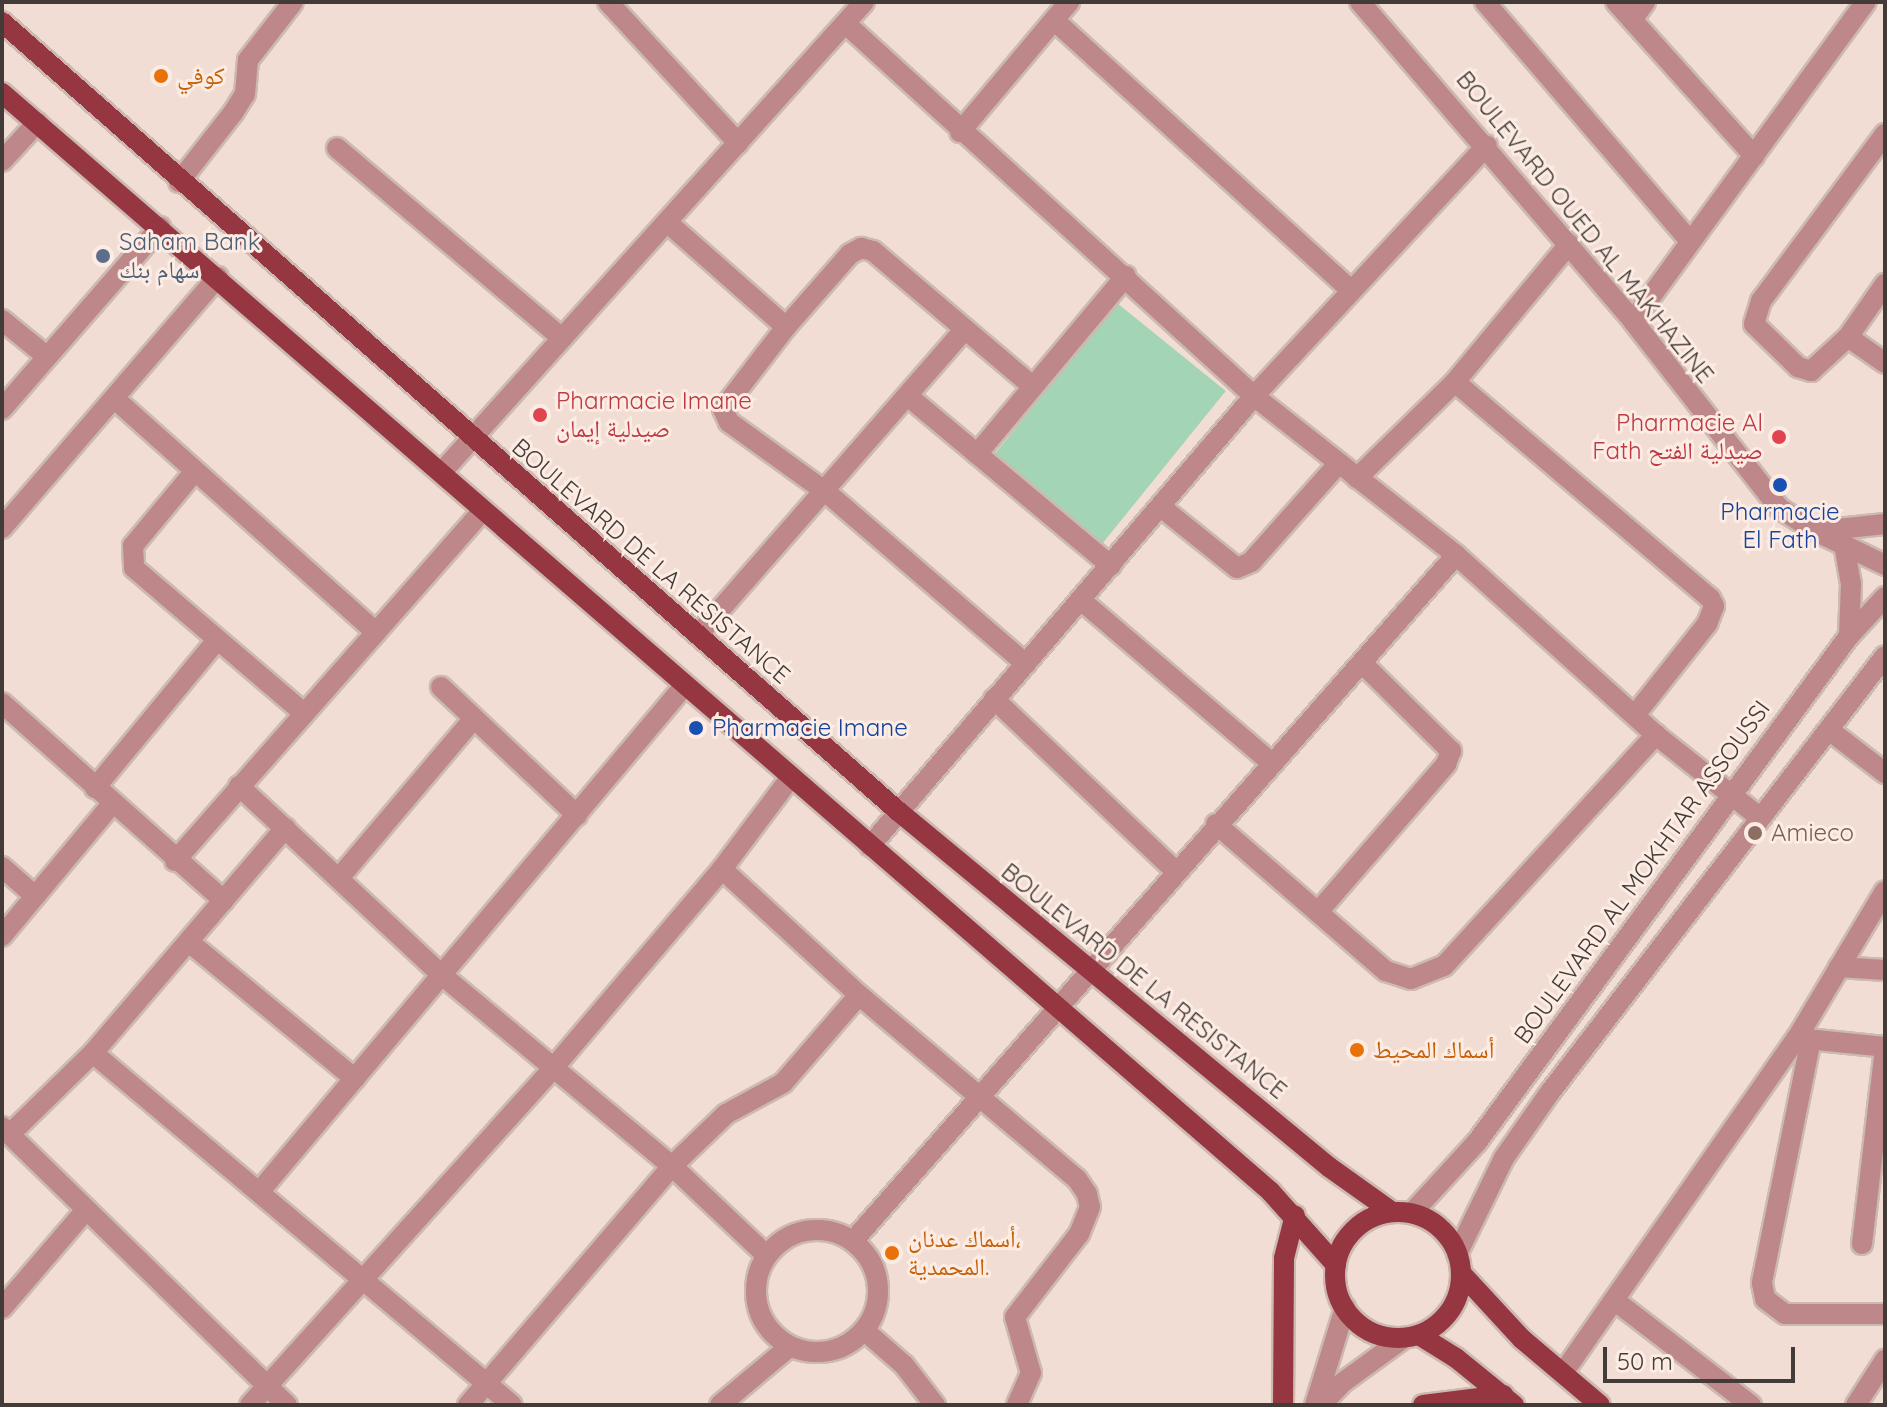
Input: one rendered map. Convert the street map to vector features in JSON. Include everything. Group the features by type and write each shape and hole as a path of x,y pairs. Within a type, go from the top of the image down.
{"main road":[{"name":"BOULEVARD DE LA RESISTANCE","path":"2,22 471,440 898,811 1329,1167 1402,1213"},
{"path":"2,93 218,277 483,511 1295,1215 1336,1265 1345,1308 1370,1332 1411,1337 1509,1400"},
{"path":"1336,1265 1355,1229 1402,1213 1433,1222 1459,1263 1522,1339 1600,1405"},
{"path":"1283,1405 1283,1274 1295,1215"},
{"path":"1411,1337 1450,1311 1459,1263"},
{"path":"1423,1405 1509,1400"}],"street":[{"path":"179,182 233,113 245,94 248,60 293,2"},
{"path":"608,2 738,143"},
{"path":"441,473 864,2"},
{"path":"960,132 1069,2"},
{"name":"BOULEVARD OUED AL MAKHAZINE","path":"1360,2 1487,145 1633,321 1779,508 1815,531 1885,565"},
{"path":"1485,2 1688,239"},
{"path":"1616,2 1754,156"},
{"path":"1632,20 1645,2"},
{"path":"1633,321 1688,239 1754,156 1866,2"},
{"path":"1054,20 1351,290"},
{"path":"846,24 960,132 1126,276 1254,396 1337,465 1456,555 1656,735 1758,816"},
{"path":"2,161 37,123"},
{"path":"1885,134 1754,316 1758,332 1805,370 1819,367 1848,337 1885,284"},
{"path":"870,846 1254,396 1487,145"},
{"path":"337,148 561,337"},
{"path":"668,223 786,327"},
{"path":"2,409 45,355 160,227"},
{"path":"1357,478 1455,382 1569,244"},
{"path":"1026,664 826,492 729,422 723,409 786,327 850,254 861,248 873,251 1031,385"},
{"path":"977,454 1031,385 1126,276"},
{"path":"2,528 218,277"},
{"path":"2,320 45,355"},
{"path":"698,635 909,397 965,329"},
{"path":"1848,337 1885,363"},
{"path":"1455,382 1710,598 1714,606 1707,624 1635,715"},
{"path":"909,397 1111,566"},
{"path":"115,399 376,632"},
{"path":"1161,507 1237,568 1251,562 1337,465"},
{"path":"195,471 139,536 131,556 141,577 304,713"},
{"path":"175,861 483,511"},
{"path":"1815,531 1885,524"},
{"path":"1844,544 1851,584 1849,636"},
{"path":"853,1241 978,1094 1456,555"},
{"name":"BOULEVARD AL MOKHTAR ASSOUSSI","path":"1402,1213 1477,1142 1730,794 1849,636 1885,597"},
{"path":"1082,601 1272,763"},
{"path":"95,788 217,640"},
{"path":"1318,912 1450,758 1449,744 1362,663"},
{"path":"1459,1263 1504,1158 1758,816 1881,668"},
{"path":"260,1191 684,686"},
{"path":"441,687 577,815"},
{"path":"994,699 1175,871"},
{"path":"2,703 175,861 224,901"},
{"path":"339,878 474,718"},
{"path":"1829,730 1885,773"},
{"path":"1216,824 1386,971 1411,979 1428,976 1444,966 1656,735"},
{"path":"250,1405 365,1283 555,1066 722,869 791,777"},
{"path":"239,786 443,976 672,1166 766,1255"},
{"path":"2,936 112,804"},
{"path":"285,828 93,1053 6,1130 85,1211 287,1405"},
{"path":"2,867 35,896"},
{"path":"722,869 859,995 1077,1179 1090,1207 1079,1234 1015,1317 1031,1373 1017,1405"},
{"path":"1563,1373 1804,1038 1839,967 1885,891"},
{"path":"189,942 355,1079"},
{"path":"1839,967 1885,970"},
{"path":"468,1405 672,1166 726,1114 783,1083 859,995"},
{"path":"1804,1038 1885,1047 1862,1244"},
{"path":"1804,1038 1762,1283 1765,1299 1785,1314 1885,1314"},
{"path":"93,1053 512,1405"},
{"path":"2,1308 85,1211"},
{"path":"801,1231 834,1231 853,1241 873,1264 879,1285 875,1312 865,1331 843,1348 822,1353 789,1347 772,1334 759,1314 755,1293 766,1255 801,1231"},
{"path":"1614,1300 1751,1405"},
{"path":"1315,1405 1345,1308"},
{"path":"865,1331 904,1365 935,1405"},
{"path":"1321,1405 1342,1383 1411,1337"},
{"path":"720,1405 789,1347"},
{"path":"1869,1396 1885,1360"}],"green space":[{"path":"1117,303 1226,391 1102,543 994,455"}],"place":[{"name":"كوفي","path":"161,76"},
{"name":"Saham Bank سهام بنك","path":"103,256"},
{"name":"Pharmacie Imane صيدلية إيمان","path":"540,415"},
{"name":"Pharmacie Al Fath صيدلية الفتح","path":"1779,437"},
{"name":"Pharmacie El Fath","path":"1780,485"},
{"name":"Pharmacie Imane","path":"696,728"},
{"name":"Amieco","path":"1755,833"},
{"name":"أسماك المحيط","path":"1357,1050"},
{"name":"أسماك عدنان، المحمدية.","path":"892,1253"}]}
